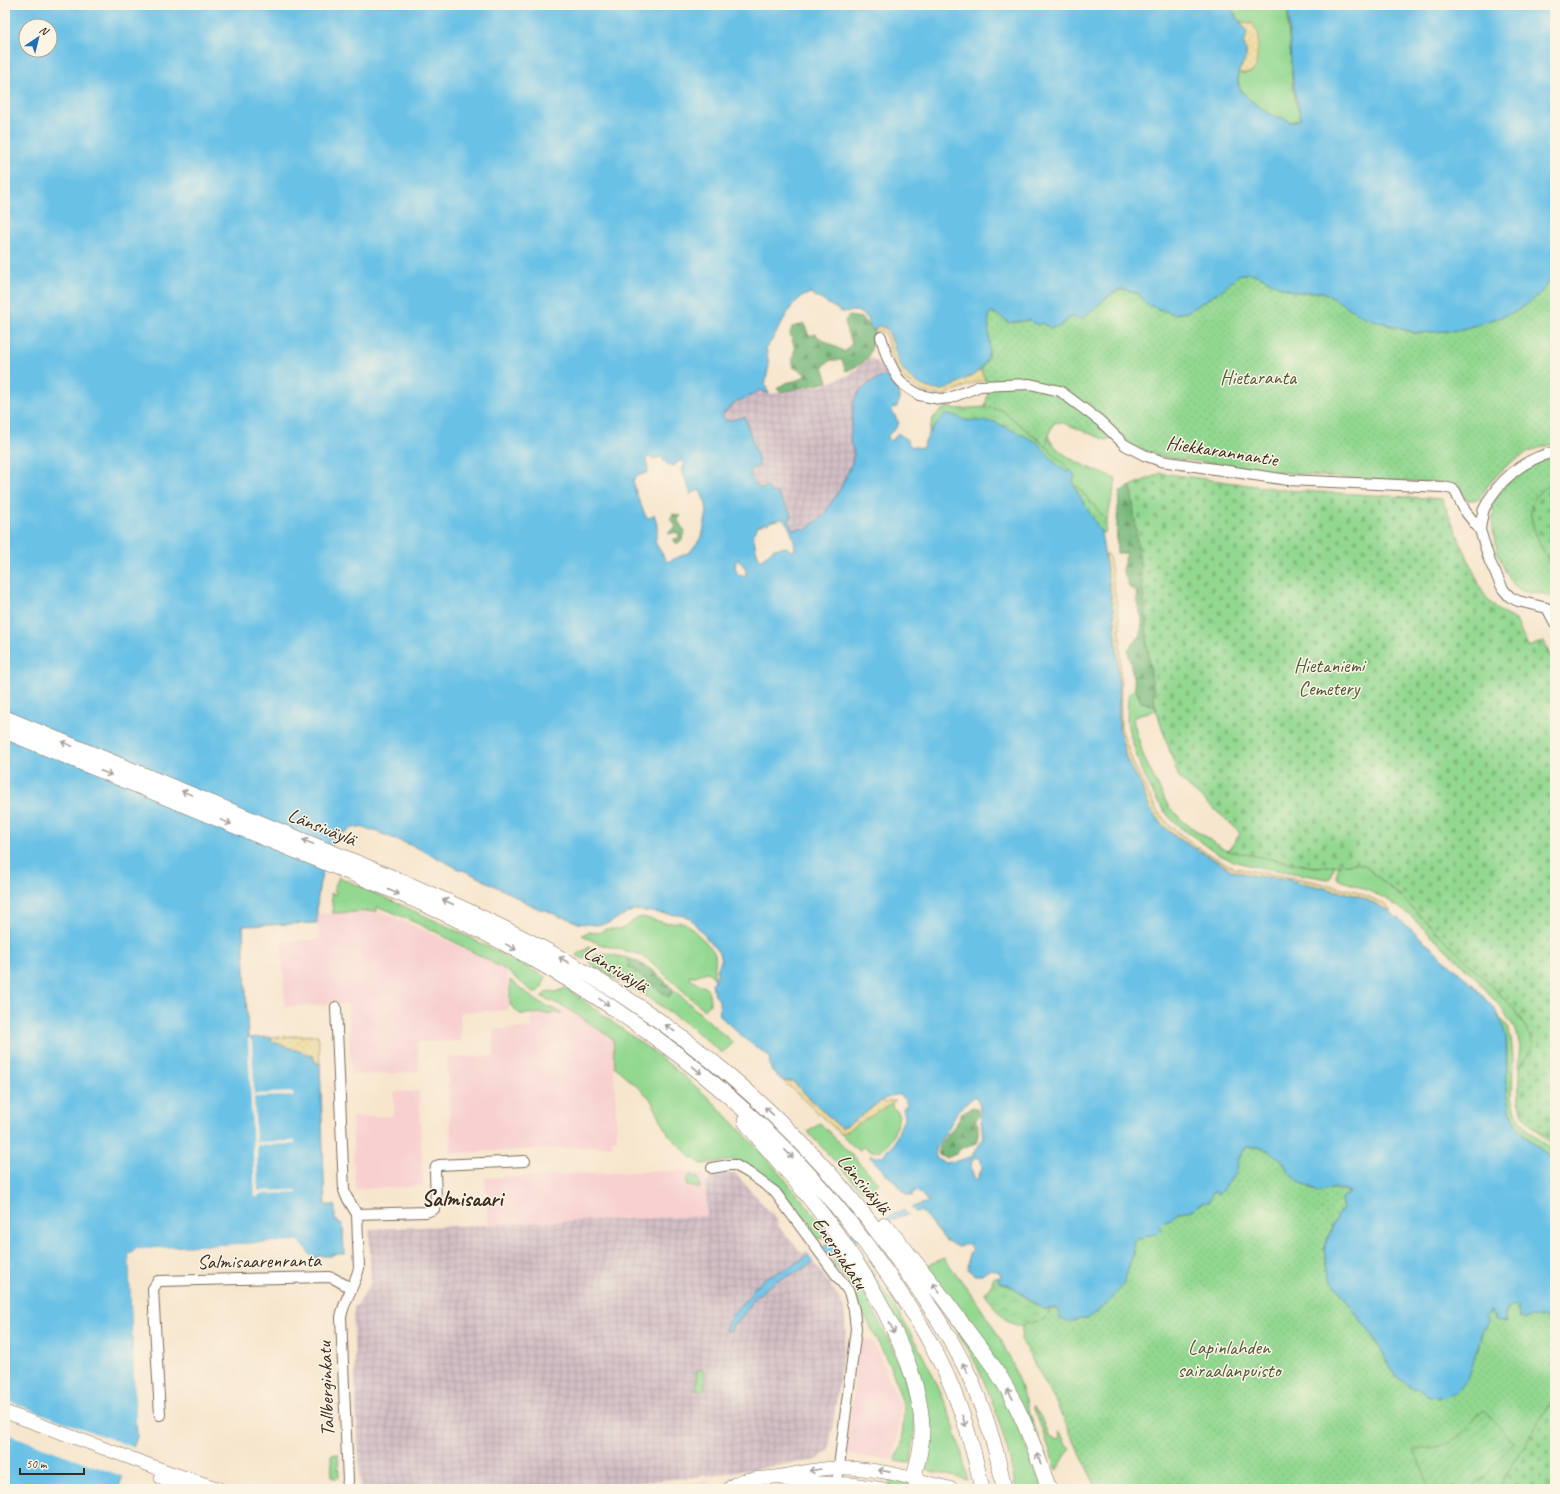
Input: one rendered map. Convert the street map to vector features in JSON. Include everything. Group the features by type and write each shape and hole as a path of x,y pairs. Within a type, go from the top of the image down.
{"highway":[{"name":"Länsiväylä","path":"5,718 341,863 453,918 544,965 586,990 656,1038 730,1098 786,1150 816,1182 847,1220 899,1291 929,1342 953,1390 967,1429 982,1489"},
{"name":"Länsiväylä","path":"5,731 341,863 459,907 552,953 616,991 703,1053 741,1085 798,1138 860,1208 913,1281 956,1350 972,1382 988,1425 1001,1471 1004,1489"},
{"path":"730,1098 758,1139 807,1195 837,1235 874,1293 892,1326 914,1379 921,1415 922,1442 916,1483"},
{"path":"798,1138 848,1184 880,1220 930,1280 986,1356 1011,1395 1028,1429 1049,1489"}],"main road":[{"path":"5,1412 131,1463 186,1489"},
{"path":"5,1422 131,1463 219,1489"},
{"path":"729,1489 732,1485 746,1480 823,1468 839,1468 878,1470 916,1483 952,1489"},
{"path":"777,1476 792,1482 837,1483 883,1489"}],"street":[{"name":"Hiekkarannantie","path":"881,337 887,357 897,377 904,385 920,396 940,399 950,398 980,386 1030,384 1060,390 1100,421 1125,445 1144,455 1161,461 1288,480 1443,487 1455,491 1465,511 1480,530"},
{"path":"1555,452 1544,454 1529,462 1506,478 1498,487 1485,507 1480,530 1490,562 1503,589 1510,597 1518,601 1547,608 1555,623"},
{"path":"336,1007 344,1190 357,1214 359,1268 351,1288"},
{"path":"357,1214 426,1212 434,1209 436,1203 435,1171 436,1167 439,1165 525,1161"},
{"name":"Energiakatu","path":"712,1168 735,1165 749,1173 775,1192 849,1292 856,1318 856,1329 837,1483"},
{"name":"Salmisaarenranta","path":"160,1415 153,1289 154,1285 158,1281 329,1277 351,1288"},
{"name":"Tallberginkatu","path":"346,1489 348,1481 341,1317 344,1304 351,1288"}],"shaded area":[{"path":"869,357 876,361 887,375 869,383 861,391 860,390 854,401 850,440 854,454 852,463 840,489 823,516 805,530 793,530 789,521 792,515 776,492 771,493 761,489 752,482 750,476 751,469 760,466 722,415 737,401 747,398 760,390 769,394 823,385 851,374"},
{"path":"379,911 440,937 507,970 509,1010 460,1012 461,1041 417,1042 419,1072 351,1075 348,1004 285,1006 282,941 318,940 317,914"},
{"path":"567,1008 613,1039 617,1140 612,1140 612,1146 451,1153 447,1057 494,1056 493,1029 532,1028 531,1009"},
{"path":"419,1091 423,1186 355,1189 352,1117 394,1116 394,1092"},
{"path":"689,1170 704,1175 706,1185 707,1216 488,1225 485,1178"},
{"path":"735,1173 773,1215 777,1220 778,1226 800,1251 803,1254 806,1251 838,1296 844,1309 846,1331 829,1450 817,1460 713,1475 574,1489 360,1489 353,1317 354,1307 358,1304 371,1282 369,1229 707,1216 706,1185 711,1177"},
{"path":"860,1338 873,1342 901,1406 894,1460 857,1456 847,1453 846,1445"},
{"path":"709,1481 710,1489 631,1489"}],"green space":[{"path":"1228,5 1288,5 1288,30 1292,66 1292,82 1295,99 1301,118 1291,122 1271,115 1251,101 1244,94 1238,82 1238,73 1248,73 1252,23 1241,22"},
{"name":"Hietaranta","path":"1250,273 1295,292 1323,292 1387,325 1416,333 1460,330 1519,310 1539,295 1555,273 1555,444 1536,449 1512,462 1489,484 1478,500 1467,500 1459,488 1449,483 1354,479 1287,473 1162,457 1131,445 1120,433 1106,440 1061,422 1054,423 1052,426 1046,446 1002,410 985,407 989,388 981,371 989,353 988,316 990,313 996,314 1013,323 1028,320 1038,325 1040,323 1052,328 1059,327 1071,317 1100,303 1121,289 1138,293 1147,305 1174,314 1187,312 1225,288 1238,275"},
{"path":"849,316 861,318 875,331 870,352 865,361 846,371 842,360 831,360 823,366 828,382 781,392 777,389 785,384 799,379 806,374 793,367 793,356 795,349 790,333 792,327 804,324 809,336 816,334 818,337 845,352 852,343 847,332 845,320"},
{"path":"1002,400 1054,423 1050,429 1049,439 1062,453 1079,463 1116,479 1107,521 1077,486 1075,488 1073,481 1075,475 1049,449 1002,410 985,407"},
{"path":"946,406 957,409 985,407 1002,410 1049,449 1070,470 1066,472 937,424 929,434 933,418"},
{"path":"1555,456 1555,483 1542,490 1535,498 1531,508 1531,518 1534,529 1555,577 1555,599 1548,595 1525,592 1519,589 1507,575 1495,540 1492,518 1494,510 1490,508 1498,494 1514,476 1527,466"},
{"name":"Hietaniemi Cemetery","path":"1161,473 1286,490 1442,499 1486,597 1496,608 1516,620 1528,647 1544,641 1555,667 1555,1141 1532,1126 1522,1112 1519,1101 1519,1069 1534,1045 1512,1006 1400,896 1364,865 1356,863 1315,867 1228,851 1240,834 1238,830 1179,778 1156,710 1147,643 1146,615 1131,486"},
{"path":"1555,483 1555,577 1533,527 1530,507 1533,499 1540,491"},
{"path":"1077,486 1107,521 1105,533 1101,532 1091,520 1075,488"},
{"path":"1131,486 1155,706 1141,702 1135,688 1128,650 1141,635 1142,618 1138,607 1136,591 1130,588 1122,569 1127,553 1117,553 1117,522 1120,491"},
{"path":"673,514 681,516 678,521 685,532 682,537 683,539 677,544 673,539 677,539 680,535 675,532 670,534 668,532 676,526 670,519"},
{"path":"1135,688 1141,702 1155,706 1156,710 1134,717 1133,720 1144,758 1168,806 1185,823 1225,850 1315,867 1335,865 1331,877 1328,879 1233,861 1220,855 1181,828 1169,817 1156,799 1141,769 1129,731 1127,721 1128,696"},
{"path":"1356,863 1364,865 1400,896 1512,1006 1534,1045 1519,1069 1520,1046 1516,1030 1502,1009 1476,978 1407,913 1385,898 1339,880 1336,876 1339,865"},
{"path":"339,877 445,925 546,977 542,988 538,992 533,992 506,970 436,932 390,911 377,907 377,911 333,913 331,893 335,895 336,892 333,891"},
{"path":"643,917 665,923 685,923 710,947 715,955 714,977 707,972 690,976 690,979 708,990 710,1005 704,1010 649,960 638,954 599,944 582,935 588,932 598,933 606,929 622,929 638,918"},
{"path":"589,947 590,949 584,959 576,955 586,949"},
{"path":"602,953 628,958 629,967 669,997 674,990 733,1043 722,1053 693,1029 648,997 595,967 589,962 595,955"},
{"path":"628,958 653,971 674,990 668,997 629,967"},
{"path":"510,980 537,1001 562,1013 520,1014 510,1005"},
{"path":"566,988 652,1051 686,1078 709,1099 758,1149 822,1225 840,1251 864,1293 890,1343 905,1377 912,1401 915,1419 911,1462 895,1461 902,1445 904,1408 893,1373 869,1323 860,1312 852,1288 832,1261 835,1258 825,1238 816,1239 779,1189 768,1178 735,1160 702,1164 691,1157 669,1135 650,1098 615,1067 613,1039 567,1008 542,997 549,991 555,992"},
{"path":"1494,1010 1508,1027 1511,1039 1513,1058 1512,1098 1517,1114 1527,1129 1543,1142 1555,1155 1555,1160 1524,1135 1512,1115 1507,1094 1506,1038 1501,1023"},
{"path":"892,1103 892,1107 899,1113 897,1125 892,1138 883,1148 878,1151 872,1151 863,1147 858,1151 841,1134"},
{"path":"973,1107 977,1109 979,1116 974,1121 978,1124 976,1143 960,1149 956,1154 946,1158 939,1155 938,1148 959,1120 961,1113"},
{"path":"820,1123 879,1183 863,1192 808,1132"},
{"path":"1532,1126 1555,1141 1555,1148 1553,1146"},
{"name":"Lapinlahden sairaalanpuisto","path":"1246,1147 1257,1147 1271,1151 1283,1162 1288,1172 1292,1176 1318,1192 1336,1187 1337,1190 1342,1189 1350,1193 1341,1199 1343,1209 1332,1226 1324,1250 1330,1278 1376,1341 1396,1376 1411,1387 1418,1389 1426,1395 1434,1397 1476,1357 1482,1332 1485,1328 1485,1317 1489,1311 1496,1319 1505,1322 1506,1314 1510,1307 1514,1305 1521,1306 1519,1317 1525,1319 1539,1317 1541,1315 1555,1323 1555,1394 1497,1489 1097,1489 1054,1399 1021,1340 1022,1327 1027,1324 1046,1319 1050,1310 1056,1308 1060,1315 1076,1320 1080,1318 1088,1318 1100,1310 1124,1282 1134,1254 1133,1242 1135,1239 1142,1239 1145,1236 1159,1233 1160,1226 1164,1222 1171,1220 1178,1212 1194,1210 1200,1203 1210,1200 1213,1192 1216,1192 1218,1195"},
{"path":"689,1175 698,1178 700,1188 687,1186 686,1180"},
{"path":"859,1252 897,1310 920,1350 952,1421 968,1480 931,1471 923,1467 929,1426 856,1253"},
{"path":"944,1258 973,1296 1000,1338 1013,1365 1058,1489 1055,1489 1051,1475 926,1266"},
{"path":"995,1277 999,1278 1001,1283 1014,1288 1037,1306 1050,1310 1046,1319 1027,1324 1022,1327 1009,1322 1004,1318 985,1293"},
{"path":"940,1304 1003,1390 1044,1489 1016,1489 1005,1441 983,1379 972,1356"},
{"path":"703,1369 705,1373 705,1390 696,1390 696,1372 697,1370"},
{"path":"1555,1394 1555,1489 1497,1489"},
{"path":"1033,1406 1041,1417 1048,1436 1056,1441 1059,1438 1058,1433 1062,1436 1070,1448 1057,1470"},
{"path":"1483,1410 1513,1442 1481,1481 1467,1489 1430,1489 1414,1449 1438,1448 1447,1445 1461,1435"},
{"path":"338,1454 339,1477 336,1479 332,1477 331,1455"},
{"path":"891,1477 912,1482 911,1489 900,1489 889,1486"}],"sand":[{"path":"1241,22 1252,23 1259,34 1256,66 1253,71 1248,73 1238,73 1246,57 1244,44 1247,32"},
{"path":"879,326 886,328 891,336 951,387 981,370 985,380 976,382 942,396 923,392 902,378 894,362 885,334 881,331 875,331"},
{"path":"1104,555 1109,555 1120,625 1121,728 1133,763 1157,811 1172,828 1205,852 1234,868 1301,879 1356,891 1382,903 1391,910 1387,910 1359,896 1280,878 1255,876 1233,871 1176,837 1161,824 1149,807 1141,785 1126,758 1119,728 1119,688 1115,622"},
{"path":"318,1035 320,1064 305,1053 272,1041 271,1037"},
{"path":"791,1080 841,1128 858,1118 884,1099 883,1102 886,1103 896,1101 841,1134 783,1081 790,1082"}],"water":[{"path":"5,5 1228,5 1247,32 1244,44 1246,57 1238,73 1238,84 1241,91 1249,99 1271,115 1291,122 1297,121 1301,118 1297,104 1293,76 1288,5 1555,5 1555,273 1539,295 1519,310 1460,330 1416,333 1364,317 1323,292 1295,292 1250,273 1238,275 1225,288 1187,312 1174,314 1147,305 1138,293 1121,289 1111,294 1082,319 1071,317 1059,327 1051,328 1047,325 1040,323 1038,325 1028,320 1008,323 996,314 990,313 989,351 983,366 973,375 950,388 936,390 919,384 905,372 900,364 886,328 879,326 874,330 870,327 868,318 857,311 842,312 810,293 800,298 789,310 775,336 766,348 769,365 765,385 769,394 760,390 747,398 737,401 722,415 726,421 745,417 760,466 751,469 751,476 754,483 761,489 768,487 771,493 776,492 792,515 789,521 793,530 800,528 805,530 823,516 840,489 852,463 854,454 850,440 854,401 860,390 861,391 869,383 887,375 894,382 899,394 896,408 893,407 892,411 899,423 888,435 888,438 892,441 898,433 907,440 910,446 922,448 929,434 944,415 953,415 965,420 995,422 1037,442 1055,463 1066,472 1070,470 1075,475 1073,481 1075,488 1101,532 1115,622 1119,688 1119,728 1126,758 1141,785 1149,807 1161,824 1176,837 1233,871 1255,876 1280,878 1359,896 1387,910 1404,923 1473,985 1494,1009 1501,1021 1506,1037 1507,1092 1511,1114 1517,1126 1527,1138 1555,1161 1555,1323 1541,1315 1540,1317 1524,1320 1519,1317 1518,1308 1520,1306 1514,1305 1507,1310 1505,1322 1494,1319 1494,1316 1489,1311 1485,1317 1488,1320 1482,1332 1468,1380 1454,1393 1440,1397 1426,1395 1418,1389 1411,1387 1396,1376 1376,1341 1330,1278 1324,1250 1337,1214 1343,1209 1341,1199 1350,1192 1342,1189 1337,1190 1335,1187 1318,1192 1292,1176 1288,1172 1283,1162 1270,1151 1257,1147 1246,1147 1239,1158 1236,1170 1230,1181 1218,1195 1216,1192 1213,1192 1209,1202 1197,1205 1194,1210 1178,1212 1171,1220 1164,1222 1160,1226 1160,1228 1163,1229 1159,1233 1145,1236 1144,1238 1135,1239 1133,1242 1134,1254 1124,1282 1119,1290 1100,1310 1088,1318 1080,1318 1070,1322 1059,1319 1060,1315 1056,1308 1042,1309 1010,1285 1001,1283 998,1278 1001,1277 1000,1273 995,1270 988,1270 982,1275 976,1275 968,1270 969,1254 973,1250 969,1243 958,1247 945,1240 920,1211 901,1216 833,1251 798,1272 776,1281 757,1295 739,1321 733,1324 731,1331 725,1331 732,1315 752,1293 751,1291 753,1288 768,1276 786,1269 827,1244 898,1212 928,1202 929,1200 926,1200 917,1191 913,1192 912,1196 906,1194 870,1157 871,1155 880,1157 887,1150 892,1148 905,1116 903,1109 904,1107 907,1107 906,1101 899,1094 891,1096 876,1104 856,1120 841,1128 793,1081 783,1081 771,1068 769,1061 770,1057 745,1039 720,1016 719,1000 714,994 712,983 715,982 714,977 717,976 717,970 721,961 719,953 690,918 685,916 634,910 609,923 596,925 578,923 565,917 560,917 548,911 539,909 420,849 375,831 360,827 353,828 337,836 327,857 319,889 317,923 243,926 248,1038 271,1037 272,1041 276,1043 313,1056 315,1062 320,1064 325,1205 335,1205 335,1220 342,1224 343,1228 344,1254 317,1256 317,1259 313,1259 304,1246 296,1241 136,1249 133,1250 133,1253 129,1254 137,1437 118,1489 5,1489","holes":["648,456 654,459 661,457 668,465 672,467 681,460 685,464 682,469 691,495 700,490 706,504 707,512 702,537 690,552 667,562 655,542 657,528 654,514 650,518 646,517 636,493 633,480 637,476 647,473 648,470 646,460","783,519 792,534 795,550 790,551 787,547 773,549 761,561 757,553 753,535 757,527 772,521","738,559 746,569 746,576 739,575 736,572 736,561","975,1096 979,1102 983,1138 973,1156 945,1163 936,1158 935,1149 958,1110","975,1157 981,1159 982,1168 977,1180 975,1179 972,1171 971,1165"]}],"pier":[{"path":"248,1038 250,1038 252,1043 254,1094 293,1092 293,1096 254,1097 256,1142 295,1141 295,1144 257,1145 258,1191 297,1190 297,1193 259,1194 258,1197 255,1197"},
{"path":"910,1206 917,1215 911,1216 903,1208"},
{"path":"296,1241 300,1243 313,1259 317,1259 317,1261 312,1260 296,1243 136,1251 132,1255 138,1424 136,1424 129,1254 133,1253 133,1250 136,1249"},
{"path":"821,1246 828,1256 815,1264 808,1253"},
{"path":"5,1400 135,1448 124,1477 5,1433"}],"district":[{"name":"Salmisaari","path":"462,1199"}]}
